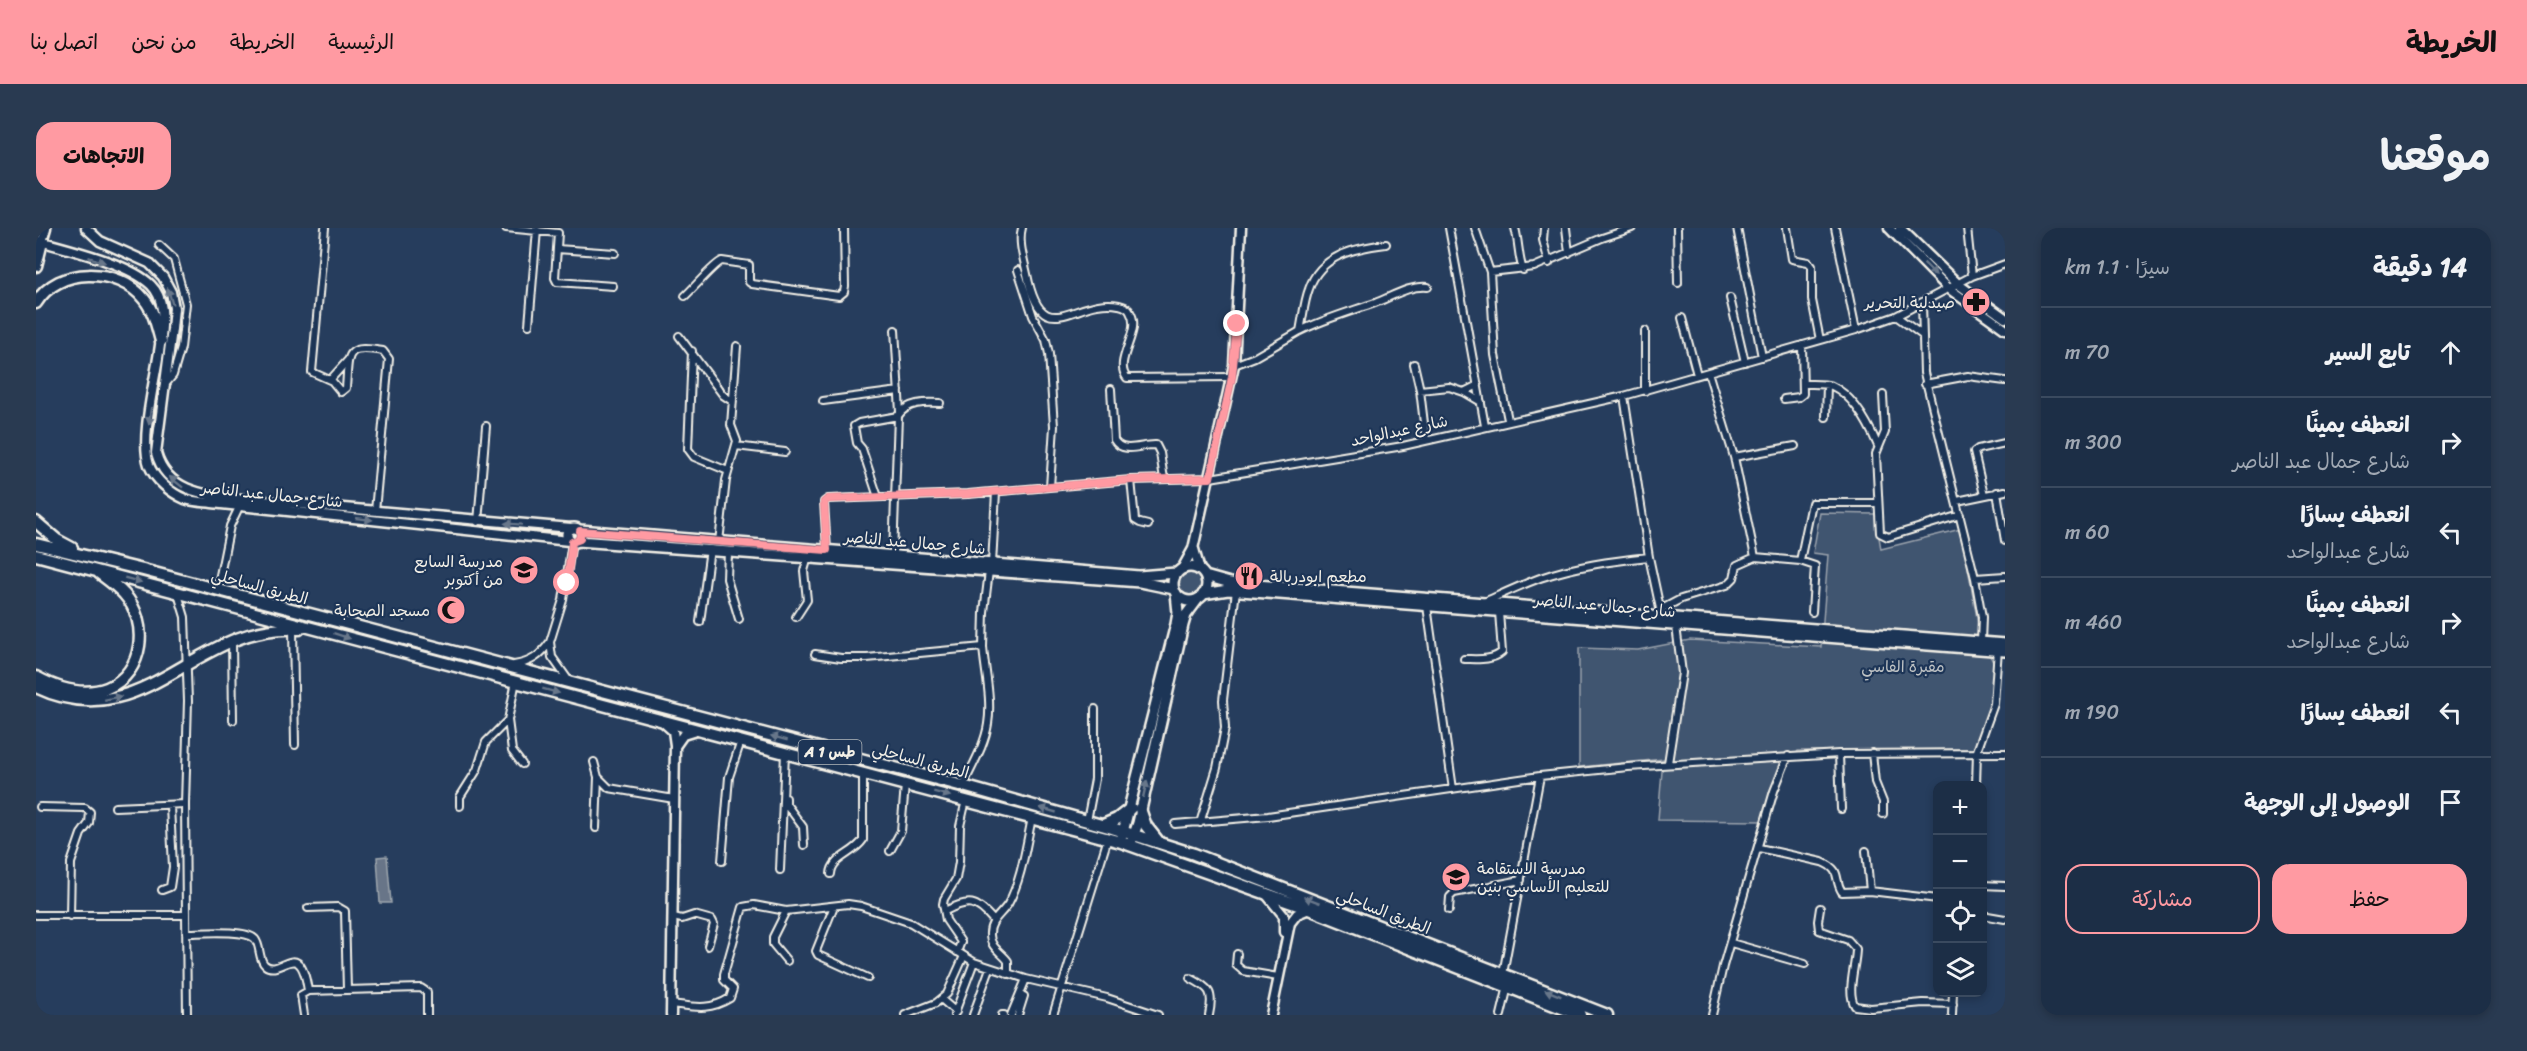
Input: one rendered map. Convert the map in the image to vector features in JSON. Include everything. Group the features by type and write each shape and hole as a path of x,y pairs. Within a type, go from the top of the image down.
{"highway":[{"path":"36,266 39,241"},
{"path":"36,303 45,292 72,277 90,275 113,278 132,287 146,301 156,322 161,341"},
{"path":"36,522 57,540 89,556"},
{"name":"الطريق الساحلي","path":"36,544 509,666 963,786 1101,825 1127,838 1265,894 1503,974 1607,1015"},
{"name":"الطريق الساحلي","path":"36,555 1108,838 1161,843 1425,948 1508,986 1580,1015"},
{"path":"36,677 54,687 91,692 108,688 133,665 140,640 138,615 124,593 94,570"},
{"path":"36,687 64,699 95,702 137,692 232,639 256,632 293,628 321,629"},
{"path":"1101,825 1135,809 1149,831 1161,843"}],"main road":[{"path":"39,241 46,228"},
{"name":"شارع جمال عبد الناصر","path":"86,228 100,241 149,263 163,277 171,292 174,308 156,443 159,464 164,472 183,488 196,493 241,503 375,510 574,536 719,542 893,555 1140,582 1175,591"},
{"path":"1135,809 1176,624 1178,613 1175,591 1179,571 1193,549 1232,377 1240,228"},
{"path":"1889,228 1948,288 2005,328"},
{"path":"1900,228 1958,284 2005,318"},
{"name":"شارع جمال عبد الناصر","path":"39,241 124,268 142,278 157,293 163,318 148,423 147,456 149,465 163,485 185,498 808,557 1139,576 1179,571"},
{"path":"1127,838 1186,615 1206,588 1193,549"},
{"path":"1179,571 1194,568 1202,573"},
{"name":"شارع جمال عبد الناصر","path":"1202,573 1230,584 1661,614 1981,642 2002,646"},
{"name":"شارع جمال عبد الناصر","path":"1200,596 1216,590 1236,590 1676,626 2002,646"},
{"path":"1175,591 1186,600 1200,596"},
{"path":"659,719 673,731 675,745 671,1015"},
{"path":"675,745 683,735 700,730"},
{"path":"1265,894 1284,916 1281,959 1271,1015"},
{"path":"1281,959 1293,918 1309,909"}],"street":[{"path":"325,228 312,370 315,375 330,380 339,391 345,390 351,351 361,348 382,351 389,358 375,510"},
{"path":"506,228 557,232 555,278 557,282 613,286"},
{"path":"685,297 709,274 717,262 722,261 749,265 749,282 752,284 840,296 845,286 844,228"},
{"path":"1022,228 1020,235 1028,277 1039,307 1046,315 1062,317 1098,305 1115,304 1126,307 1131,312 1133,318 1130,341 1122,365 1123,374 1127,378 1232,377"},
{"path":"1449,228 1485,426"},
{"path":"1475,228 1490,272 1495,355 1508,420"},
{"path":"1515,228 1520,246 1518,259 1523,270"},
{"path":"1544,228 1543,240 1549,263"},
{"path":"1566,228 1569,253"},
{"path":"1490,272 1523,270 1549,263 1602,238 1632,228"},
{"path":"1677,228 1678,283"},
{"path":"1737,228 1762,357"},
{"path":"1787,228 1792,259 1808,262 1812,266 1812,300 1820,340"},
{"path":"1835,228 1856,330"},
{"path":"1967,228 1972,276"},
{"path":"529,325 537,230"},
{"path":"1300,331 1309,288 1317,273 1334,258 1354,249 1386,244"},
{"path":"159,245 174,259 186,304 181,348 173,375 164,386"},
{"path":"557,249 615,253"},
{"name":"شارع عبدالواحد","path":"827,550 825,501 878,496 996,492 1131,480 1210,478 1426,440 1645,391 1856,330 1896,316 1972,276 2005,264"},
{"path":"1018,270 1033,316 1046,340 1049,354 1054,426 1050,487"},
{"path":"1233,365 1255,357 1331,316 1375,303 1405,290 1428,287"},
{"path":"1730,298 1745,362"},
{"path":"1922,303 1925,384 1975,578 1982,617 1981,642"},
{"path":"1896,316 1922,335"},
{"path":"1683,318 1697,375"},
{"path":"893,555 899,414 895,330"},
{"path":"1645,331 1645,391"},
{"path":"679,336 723,395 732,401"},
{"path":"1784,399 1802,396 1803,345"},
{"path":"719,542 728,471 737,438 730,425 737,346"},
{"path":"692,351 688,449 694,457 728,471"},
{"path":"330,380 348,360"},
{"path":"1414,364 1420,390 1426,440"},
{"path":"1708,372 1734,457 1755,557"},
{"path":"1925,384 1968,376 2005,381"},
{"path":"1803,384 1827,385 1838,390 1864,416 1878,446"},
{"path":"1464,392 1478,385"},
{"path":"1826,417 1827,385"},
{"path":"1420,390 1449,387 1464,392 1481,402"},
{"path":"1111,389 1113,440 1120,447 1156,445 1160,453 1164,479"},
{"path":"823,401 899,391"},
{"path":"1883,395 1885,432 1876,454 1880,533 1888,537 1960,515"},
{"path":"1624,396 1649,557 1661,614 1681,599 1727,585 1734,578 1737,565 1755,557 1800,561 1815,566 1812,612"},
{"path":"878,496 862,449 857,443 854,426 899,414 915,404 940,403"},
{"path":"478,522 486,426"},
{"path":"1984,495 1974,452 2005,442"},
{"path":"736,446 785,452"},
{"path":"1734,457 1795,446"},
{"path":"1131,480 1135,520 1140,524 1148,525"},
{"path":"1957,501 2005,491"},
{"path":"963,786 985,738 988,724 989,708 983,647 984,612 991,567 996,492"},
{"path":"1997,492 2005,541"},
{"path":"217,590 230,526 241,503"},
{"path":"1800,561 1812,503 1878,503"},
{"path":"509,666 528,663 540,655 550,642 565,591 574,536"},
{"path":"700,622 710,549"},
{"path":"728,550 727,579 739,619"},
{"path":"796,617 807,600 804,571 808,557"},
{"path":"1480,603 1540,578 1566,570 1649,557"},
{"path":"1975,578 2005,576"},
{"path":"1200,823 1217,768 1225,728 1226,714 1223,700 1236,590"},
{"path":"177,592 185,612 188,701 185,804 187,1015"},
{"path":"1427,606 1453,789"},
{"path":"1464,659 1488,659 1502,652 1499,612"},
{"path":"1668,763 1682,673 1676,626"},
{"path":"293,628 295,745"},
{"path":"232,639 233,720"},
{"path":"550,642 552,657 571,684"},
{"path":"1976,781 1977,751 1994,704 2002,646"},
{"path":"815,654 841,658 867,658 983,647"},
{"path":"516,681 508,720 512,751 522,764"},
{"path":"1087,821 1095,779 1095,709"},
{"path":"460,806 460,797 477,770 486,742 508,720"},
{"path":"723,861 729,777 741,740"},
{"path":"1175,824 1321,809 1540,776 1668,763 1872,753 1977,751 2005,753"},
{"path":"785,752 786,804 803,826 804,845"},
{"path":"1872,753 1875,782 1882,802 1883,814"},
{"path":"1839,754 1841,809"},
{"path":"1712,1015 1774,790 1788,756"},
{"path":"594,762 598,777 596,828"},
{"path":"780,870 785,765"},
{"path":"831,874 831,866 835,861 853,851 863,840 863,773"},
{"path":"1503,974 1540,776"},
{"path":"598,777 615,790 674,799"},
{"path":"890,851 901,831 905,784"},
{"path":"957,952 961,942 946,920 944,899 956,879 960,826 966,800"},
{"path":"115,807 185,804"},
{"path":"162,890 170,887 172,874 170,806"},
{"path":"40,807 85,808 90,812 89,823 81,834 71,863 70,916"},
{"path":"1008,974 1008,961 992,945 989,934 993,920 1008,904 1019,874 1032,818"},
{"path":"1053,1015 1108,838"},
{"path":"1759,848 1831,866 1836,870 1842,892 1870,891 1933,897"},
{"path":"1866,851 1870,891"},
{"path":"1449,910 1450,897 1454,893 1521,880"},
{"path":"1987,885 2005,886"},
{"path":"671,1004 707,1008 716,1007 730,998 733,989 724,980 724,974 743,906 754,905 786,911 854,904 910,923 974,962 990,968 1026,979 1062,986 1158,1015"},
{"path":"945,911 960,904 973,904 986,909 993,920"},
{"path":"834,906 817,946 818,955 868,978"},
{"path":"308,908 338,908 345,911 347,990"},
{"path":"1820,908 1819,930 1848,940 1856,949 1852,988 1852,1001 1855,1006 1871,1008 1923,1003 1953,1004"},
{"path":"786,911 773,937 773,944 787,961"},
{"path":"36,915 186,915"},
{"path":"673,917 682,919 692,915 712,920 714,924 708,946"},
{"path":"1987,916 2005,919"},
{"path":"186,933 231,933 250,936 256,942 262,962 267,966 276,967 287,961 299,963 303,968 308,991"},
{"path":"1731,943 1805,964"},
{"path":"1237,954 1236,965 1243,971 1278,977"},
{"path":"905,1015 947,994 964,956"},
{"path":"941,999 955,1013 974,962"},
{"path":"973,1015 990,968"},
{"path":"1190,978 1210,991 1212,1000 1209,1015"},
{"path":"1011,1015 1026,979"},
{"path":"1501,1015 1508,986"},
{"path":"304,1015 302,995 308,991 425,988 428,992 427,1015"},
{"path":"1018,1015 1024,996"},
{"path":"1952,1015 1953,997"}],"green space":[{"name":"مقبرة الفاسي","path":"1820,513 1875,514 1881,549 1961,529 1980,635 1993,662 1997,704 1978,749 1798,751 1771,789 1764,821 1658,820 1663,759 1579,767 1579,648 1638,650 1690,640 1821,647 1828,555 1813,553"},
{"path":"1190,570 1200,574 1204,584 1200,594 1190,598 1180,594 1176,584 1180,574"}],"shaded area":[{"path":"387,856 391,903 380,903 377,857"}],"place":[{"name":"صيدلية التحرير","path":"1976,302"},
{"name":"مدرسة السابع من أكتوبر","path":"524,570"},
{"name":"مطعم ابودربالة","path":"1249,576"},
{"name":"مسجد الصحابة","path":"451,610"},
{"name":"مدرسة الاستقامة للتعليم الأساسي بنين","path":"1456,877"}],"route":[{"path":"567,583 572,542 580,539 580,531 827,550 824,502 828,499 968,494 1131,480 1210,478 1232,377 1237,324"}]}
